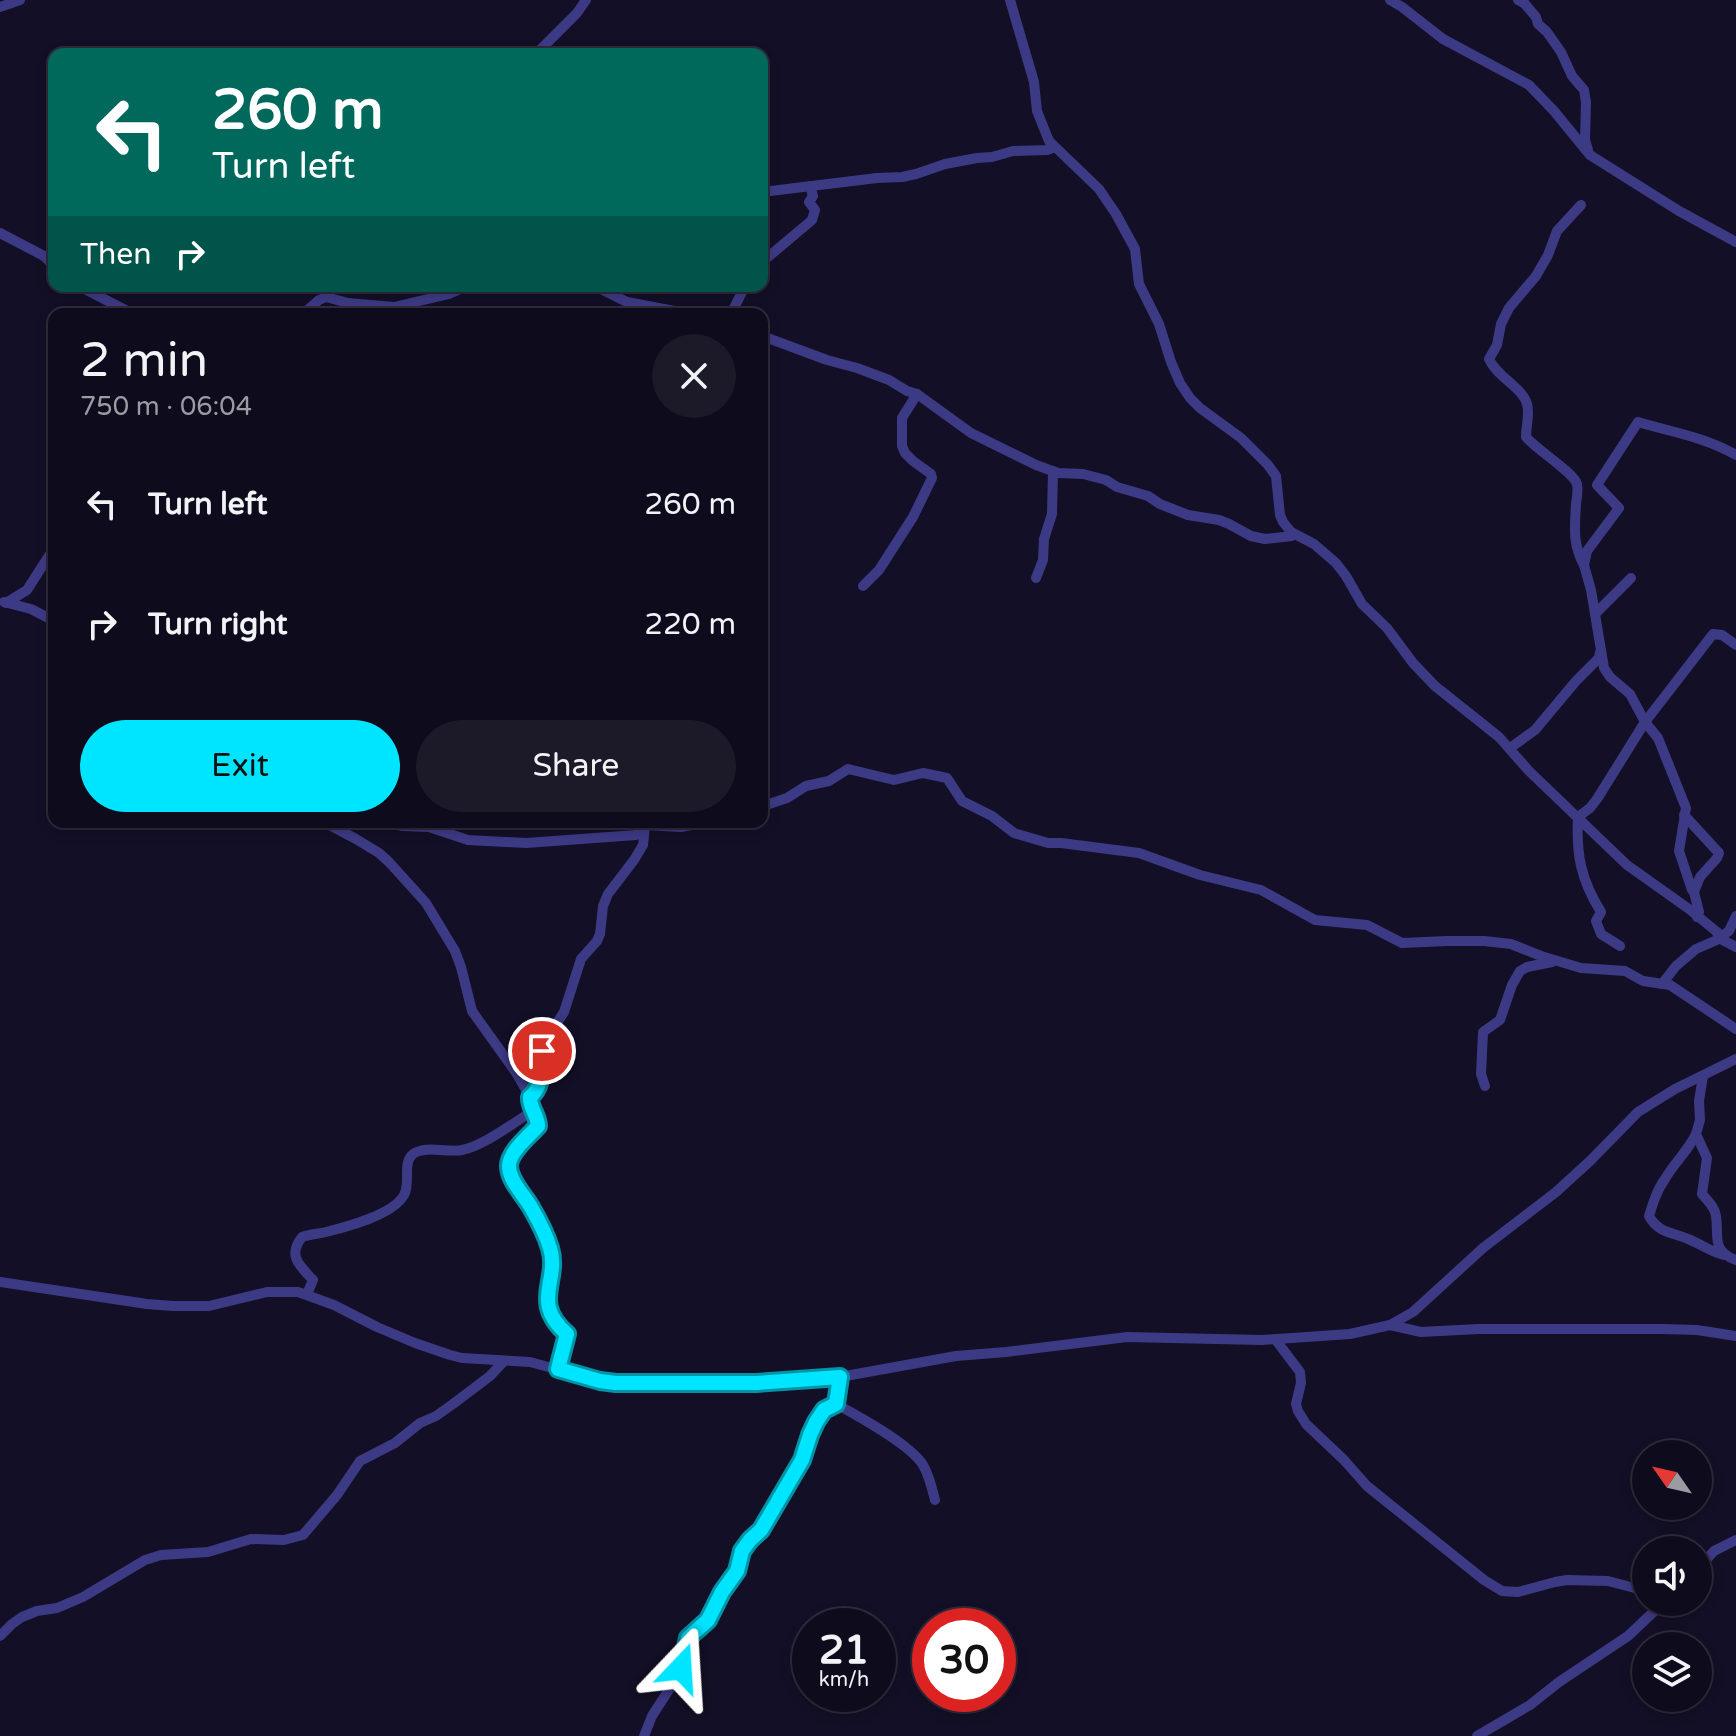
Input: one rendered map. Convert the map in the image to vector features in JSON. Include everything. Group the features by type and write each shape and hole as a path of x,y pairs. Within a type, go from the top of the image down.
{"street":[{"path":"0,7 20,0"},
{"path":"542,48 586,0"},
{"path":"768,191 916,174 945,164 1013,151 1052,148 1037,111 1034,82 1010,0"},
{"path":"1390,0 1443,39 1529,85 1590,155 1679,211 1736,242"},
{"path":"1518,0 1525,4 1547,32 1572,76 1584,90 1585,140 1590,155"},
{"path":"1049,141 1099,189 1116,214 1135,249 1139,284 1159,324 1180,383 1200,408 1241,438 1268,465 1276,476 1280,515 1291,532 1327,553 1346,576 1362,604 1387,628 1435,686 1499,737 1529,771 1627,865 1736,947"},
{"path":"768,257 812,220 815,210 809,202 813,196 810,186"},
{"path":"1581,205 1557,231 1536,276 1509,308 1489,359 1528,406 1526,437 1570,474 1577,485 1574,538 1591,590 1602,663 1606,673 1630,694 1658,738 1686,808 1679,851 1694,892 1699,912 1697,917"},
{"path":"0,233 48,260"},
{"path":"91,292 121,308"},
{"path":"310,308 326,297 348,303 394,307 452,292"},
{"path":"607,292 627,302 658,308"},
{"path":"768,338 889,380 917,394 971,433 1053,471 1106,480 1179,511 1229,524 1251,536 1279,538 1292,536 1291,532"},
{"path":"863,586 879,570 913,517 932,478 905,453 902,446 902,418 917,394"},
{"path":"1584,565 1587,551 1619,508 1597,485 1638,422 1697,437 1736,455"},
{"path":"1036,578 1043,560 1044,539 1052,514 1053,471"},
{"path":"3,602 27,590 48,557"},
{"path":"1595,614 1631,578"},
{"path":"3,602 48,617"},
{"path":"1620,946 1601,934 1596,921 1601,912 1582,876 1578,817 1597,799 1645,722 1713,634 1722,635 1736,645"},
{"path":"1510,748 1535,730 1599,658 1600,652"},
{"path":"768,804 787,798 806,786 829,781 848,769 894,780 931,774 947,778 962,801 1018,834 1048,843 1139,853 1200,875 1261,890 1315,920 1367,925 1402,943 1447,941 1511,944 1595,970 1625,971 1643,981 1676,989 1736,1029"},
{"path":"1684,815 1719,853 1697,882 1694,892"},
{"path":"335,828 379,853 426,903 455,951 472,1011 510,1063 530,1097 538,1126 516,1149 509,1167 551,1249 548,1300 556,1324 567,1334 558,1369"},
{"path":"432,828 468,840 526,843 636,835 642,828"},
{"path":"530,1097 541,1081 540,1061 546,1040 566,1008 581,959 600,934 603,906 608,894 643,845 645,828"},
{"path":"1718,935 1729,931 1736,916"},
{"path":"1662,984 1676,966 1696,949 1719,939 1718,935"},
{"path":"1485,1086 1481,1074 1483,1032 1500,1020 1516,976 1527,967 1560,961"},
{"path":"0,1282 173,1306 209,1306 267,1292 290,1291 334,1305 377,1327 437,1351 462,1358 530,1362 616,1383 756,1383 840,1377 956,1356 1127,1337 1275,1339 1350,1334 1390,1325 1407,1317 1483,1248 1556,1192 1638,1112 1675,1089 1736,1059"},
{"path":"1703,1076 1696,1134 1664,1180 1649,1216 1652,1222 1672,1235 1685,1237 1736,1260"},
{"path":"307,1294 313,1280 296,1261 295,1254 296,1245 302,1237 352,1224 393,1206 404,1196 408,1164 416,1152 454,1151 471,1147 533,1111"},
{"path":"1696,1134 1707,1158 1702,1194 1716,1213 1717,1242 1724,1255"},
{"path":"1390,1325 1421,1332 1664,1329 1736,1336"},
{"path":"1275,1339 1300,1372 1296,1404 1306,1424 1367,1486 1484,1580 1502,1591 1518,1592 1567,1580 1608,1581 1632,1587"},
{"path":"0,1636 22,1617 83,1597 145,1560 161,1555 208,1552 251,1539 284,1540 303,1535 337,1495 360,1461 436,1416 490,1376 504,1361"},
{"path":"836,1404 840,1377"},
{"path":"836,1404 866,1420 915,1454 924,1466 935,1500"},
{"path":"644,1736 652,1716 679,1674 688,1638 708,1620 737,1571 742,1551 761,1530 802,1460 816,1422 824,1410 836,1404"},
{"path":"1712,1553 1736,1540"},
{"path":"1477,1736 1530,1705 1628,1636 1649,1616"}],"route":[{"path":"542,1051 541,1081 530,1097 538,1126 516,1149 509,1167 551,1249 548,1300 556,1324 567,1334 558,1369 616,1383 756,1383 840,1377 836,1404 824,1410 816,1422 802,1460 761,1530 742,1551 740,1565 708,1620 688,1638 681,1668"}]}
